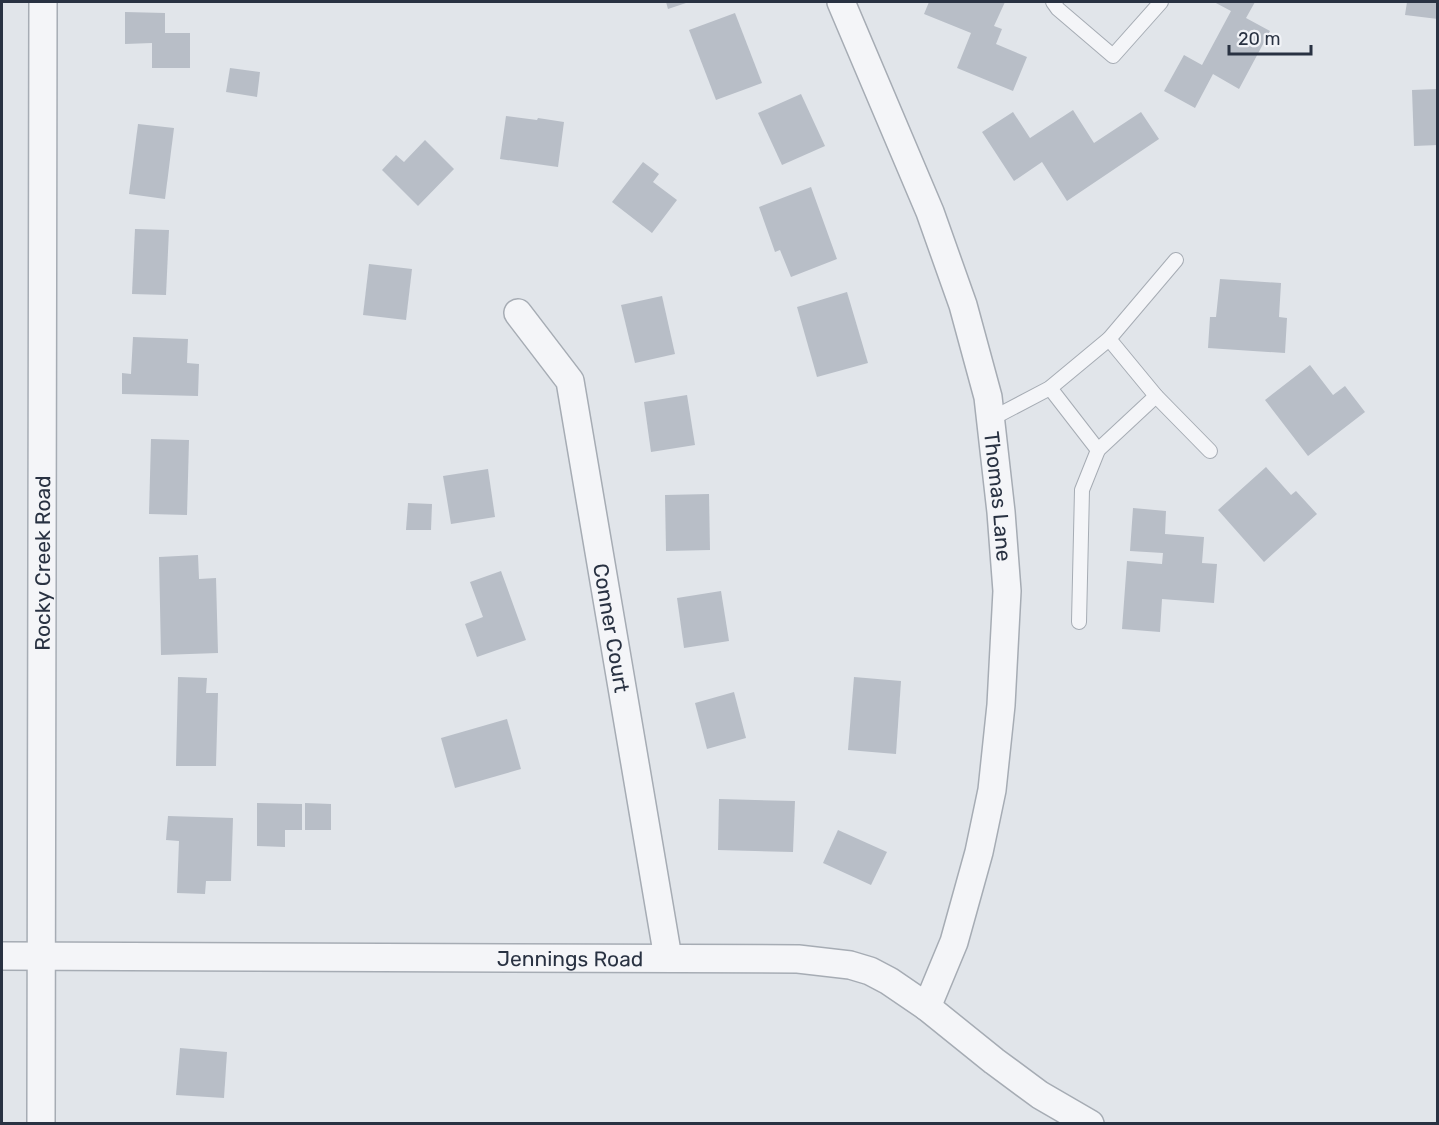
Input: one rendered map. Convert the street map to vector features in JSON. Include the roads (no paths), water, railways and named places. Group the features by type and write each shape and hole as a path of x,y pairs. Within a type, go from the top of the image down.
{"street":[{"name":"Rocky Creek Road","path":"40,1124 43,2"},
{"name":"Thomas Lane","path":"840,2 918,182 963,305 985,386 1001,512 1007,591 992,790 979,852 954,942 927,1007"},
{"name":"Conner Court","path":"518,313 570,381 668,958"},
{"name":"Jennings Road","path":"2,956 798,959 850,965 870,971 889,981 927,1007 1040,1095 1090,1124"}],"lane":[{"path":"1053,2 1058,9 1113,56 1161,2"},
{"path":"991,419 1050,388 1109,339 1176,260"},
{"path":"1109,339 1156,396 1210,451"},
{"path":"1050,388 1098,450"},
{"path":"1079,622 1082,490 1098,450 1156,396"}]}
